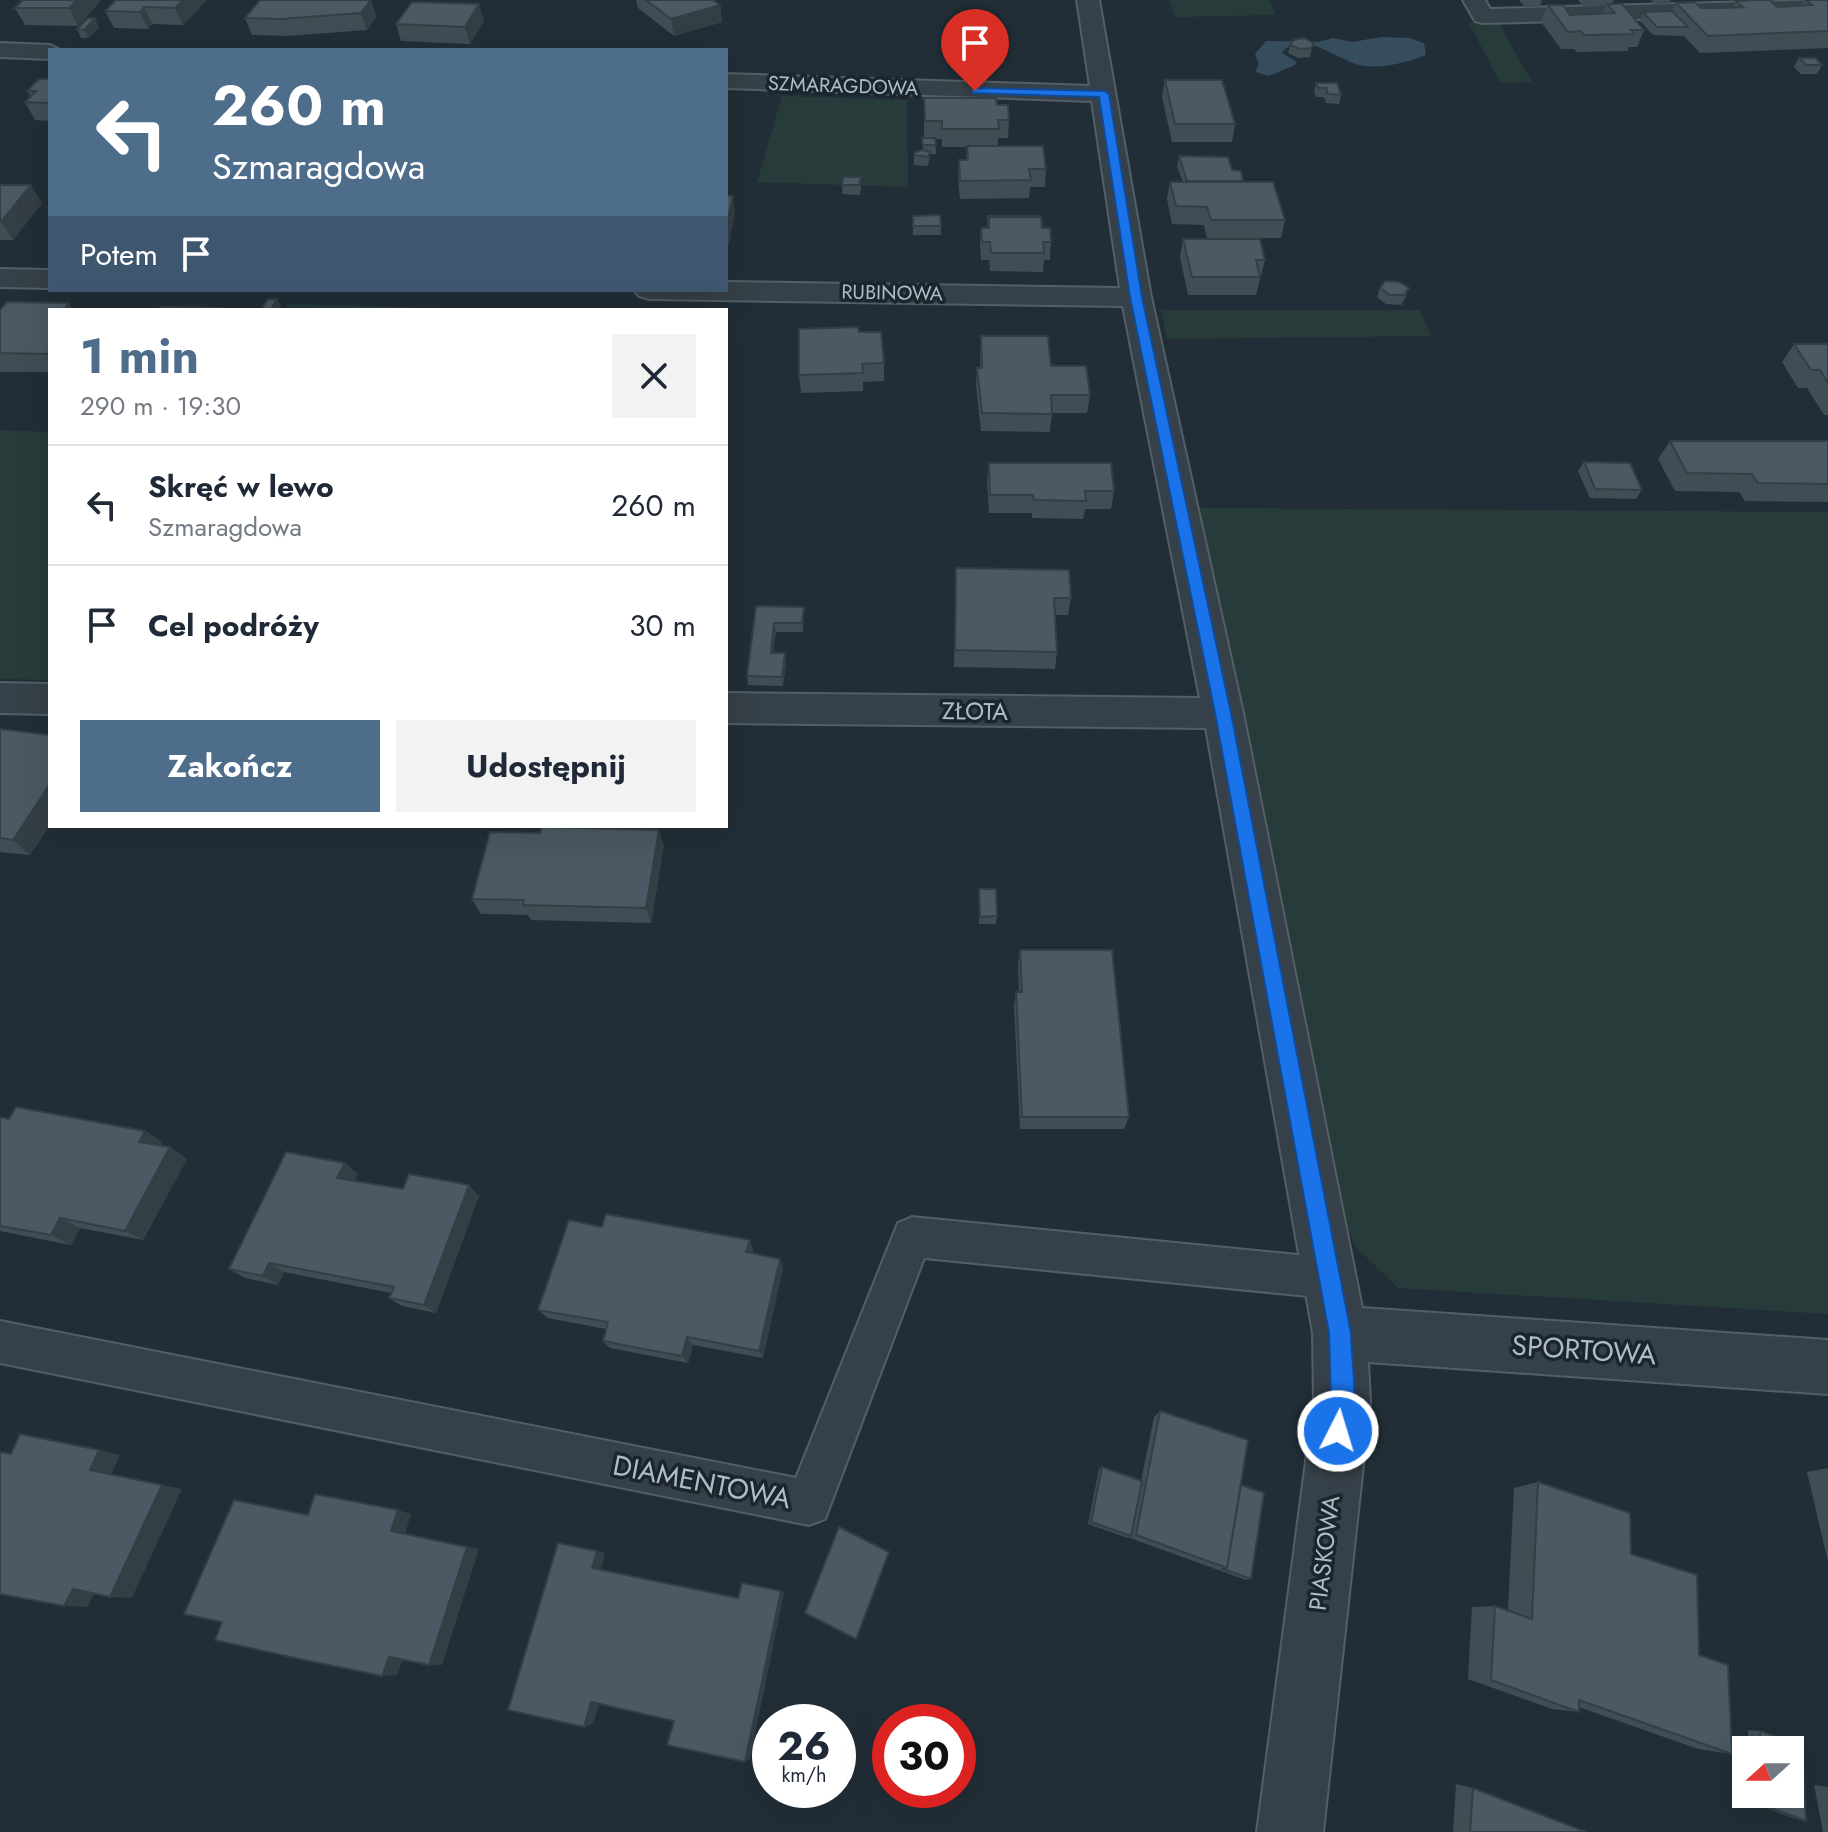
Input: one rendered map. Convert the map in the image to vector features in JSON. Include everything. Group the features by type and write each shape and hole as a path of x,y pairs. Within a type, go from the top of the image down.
{"street":[{"name":"PIASKOWA","path":"1088,0 1136,297 1223,713 1340,1333 1342,1401 1290,1832"},
{"path":"1479,8 1756,4 1828,7"},
{"path":"0,50 48,52"},
{"name":"SZMARAGDOWA","path":"728,81 1104,94"},
{"path":"0,278 48,279"},
{"name":"RUBINOWA","path":"728,291 1136,297"},
{"path":"0,698 48,699"},
{"name":"ZŁOTA","path":"728,708 1223,713"},
{"name":"SPORTOWA","path":"1340,1333 1828,1367"}],"lane":[{"name":"DIAMENTOWA","path":"0,1342 809,1503 912,1237 1329,1278"}],"green space":[{"path":"1169,0 1269,0 1276,15 1175,17"},
{"path":"1498,22 1532,82 1500,83 1469,23"},
{"path":"782,96 907,100 908,187 757,182"},
{"path":"288,304 444,308 286,308"},
{"path":"1161,310 1420,310 1431,336 1167,339"},
{"path":"0,430 48,432 48,680 0,679"},
{"path":"1196,508 1828,512 1828,1314 1398,1288 1356,1247 1345,1224"}],"water":[{"path":"1381,37 1409,38 1424,43 1426,55 1395,64 1364,66 1300,43 1282,53 1297,62 1295,65 1269,76 1255,72 1259,64 1255,54 1266,41 1318,42 1333,38 1352,42"}],"building":[{"path":"23,0 77,0 69,8 15,8"},
{"path":"116,0 183,0 175,8 144,7 140,12 105,11"},
{"path":"260,0 371,0 361,13 281,19 245,18"},
{"path":"646,0 713,0 720,5 671,19"},
{"path":"1770,0 1777,7 1812,5 1806,0 1828,0 1828,31 1708,36 1676,3 1695,2 1701,8 1721,8 1743,7 1736,1"},
{"path":"412,2 479,4 465,27 396,24"},
{"path":"1607,4 1622,4 1644,30 1631,30 1634,34 1584,35 1581,31 1568,32 1548,5 1563,5 1570,15 1615,13"},
{"path":"1672,11 1688,27 1657,27 1643,12"},
{"path":"88,18 95,18 84,30 77,29"},
{"path":"1304,38 1313,43 1312,48 1300,49 1290,45 1294,40"},
{"path":"1799,58 1815,58 1822,65 1806,65"},
{"path":"39,79 47,79 48,103 25,102 36,91 27,91"},
{"path":"1165,80 1222,80 1235,124 1175,124"},
{"path":"1316,83 1337,83 1341,95 1328,94 1326,88 1318,88"},
{"path":"924,98 996,98 997,105 1008,105 1009,120 998,120 999,129 942,129 942,121 925,121"},
{"path":"922,138 935,138 936,145 923,145"},
{"path":"967,146 1043,146 1046,169 1029,169 1031,180 960,181 959,160 968,160"},
{"path":"915,152 930,152 928,157 914,155"},
{"path":"1179,156 1228,157 1232,170 1241,171 1243,181 1187,181"},
{"path":"843,177 861,177 859,185 842,185"},
{"path":"1170,182 1273,182 1285,220 1211,220 1207,207 1176,206"},
{"path":"0,185 31,185 1,222 0,222"},
{"path":"728,195 733,196 728,219"},
{"path":"940,215 941,226 913,226 913,216"},
{"path":"988,216 1039,217 989,217 988,226"},
{"path":"989,217 1041,217 1042,228 1050,228 1051,242 1043,242 1044,253 991,253 990,242 982,242 981,228 989,228"},
{"path":"1183,239 1260,239 1265,260 1256,260 1260,277 1192,277"},
{"path":"1385,281 1399,282 1409,288 1404,295 1390,295 1380,288"},
{"path":"268,299 277,299 272,308 262,308"},
{"path":"7,302 69,303 65,308 48,308 47,354 0,353 0,310"},
{"path":"858,327 859,332 881,332 884,363 862,364 863,373 799,375 799,329"},
{"path":"981,336 1048,336 1051,366 1086,366 1090,395 1051,395 1052,414 982,413 977,368 982,368"},
{"path":"1794,344 1828,344 1828,383 1820,370 1811,370"},
{"path":"1670,441 1828,441 1828,484 1758,483 1752,474 1687,473"},
{"path":"1584,462 1630,463 1642,490 1595,489"},
{"path":"989,463 1111,463 1114,491 1085,491 1086,501 1034,500 1033,495 990,495"},
{"path":"956,568 1069,570 1071,598 1054,598 1057,652 955,650"},
{"path":"756,606 804,607 802,623 774,623 771,653 785,653 782,677 747,676"},
{"path":"0,729 48,735 48,787 13,840 0,838"},
{"path":"542,828 659,830 646,908 523,905 524,900 472,899 490,832 540,833"},
{"path":"979,889 996,889 997,916 980,917"},
{"path":"1020,950 1112,950 1129,1117 1022,1117 1016,992 1022,992"},
{"path":"16,1107 145,1131 139,1142 170,1147 125,1231 60,1218 51,1235 0,1226 0,1117 9,1119"},
{"path":"286,1152 345,1163 337,1178 403,1189 409,1174 469,1185 424,1305 389,1298 394,1287 269,1263 263,1276 229,1269"},
{"path":"606,1214 750,1240 746,1252 780,1259 759,1351 687,1337 682,1356 643,1349 603,1341 608,1322 538,1310 569,1220 602,1227"},
{"path":"1160,1411 1248,1440 1227,1568 1136,1535"},
{"path":"20,1434 99,1450 90,1470 162,1485 110,1597 73,1589 64,1606 0,1594 0,1452 11,1454"},
{"path":"1102,1467 1142,1481 1131,1536 1091,1522"},
{"path":"1538,1482 1630,1513 1631,1554 1697,1575 1699,1655 1728,1665 1732,1754 1579,1700 1579,1712 1491,1680 1495,1606 1532,1619"},
{"path":"1241,1485 1264,1493 1251,1579 1223,1569 1227,1568"},
{"path":"315,1494 398,1510 391,1531 467,1547 429,1665 389,1657 382,1676 300,1659 215,1640 222,1622 184,1614 234,1500 308,1515"},
{"path":"839,1527 889,1552 856,1639 805,1613"},
{"path":"558,1543 597,1551 592,1568 738,1598 742,1583 781,1591 757,1704 752,1704 752,1729 745,1762 667,1745 674,1721 591,1702 584,1727 508,1710"},
{"path":"1804,1784 1806,1821 1771,1808 1804,1808"},
{"path":"1473,1788 1586,1832 1470,1832"}],"route":[{"path":"975,91 1104,94 1136,297 1223,713 1340,1333 1342,1401 1338,1431"}]}
